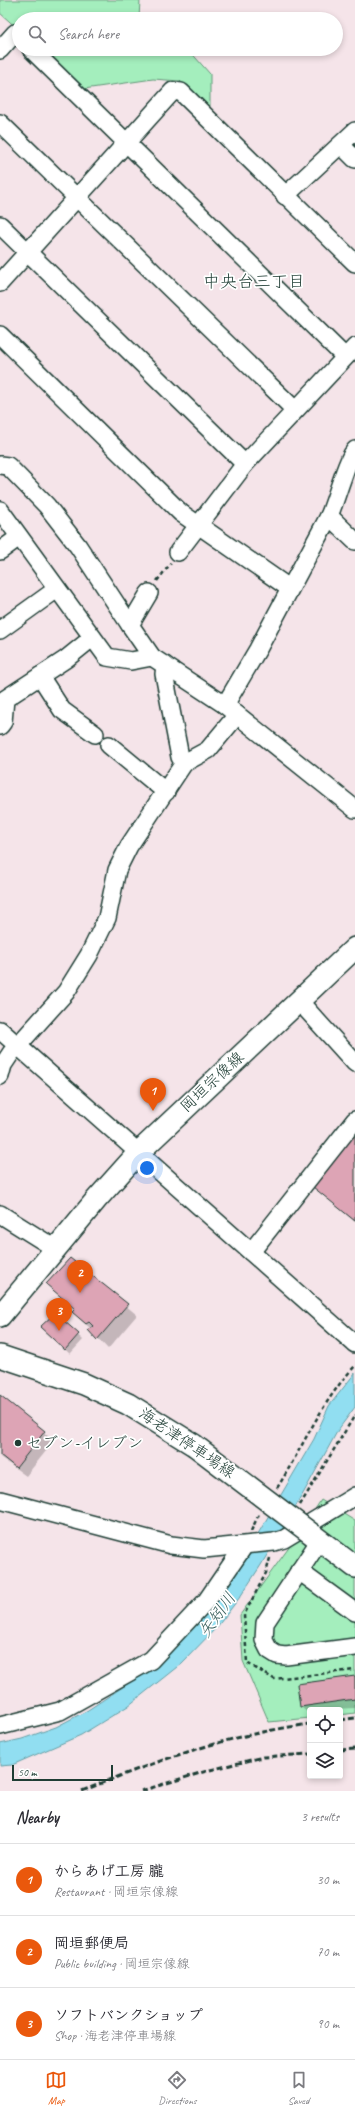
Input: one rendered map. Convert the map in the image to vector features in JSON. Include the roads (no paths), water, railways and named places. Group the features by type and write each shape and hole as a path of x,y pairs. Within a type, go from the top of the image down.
{"main road":[{"name":"岡垣宗像線","path":"0,1316 139,1152 355,948"},
{"name":"海老津停車場線","path":"0,1356 84,1384 128,1404 194,1445 355,1567"}],"street":[{"path":"0,50 12,36"},
{"path":"38,56 126,142 350,352 245,464 197,525 178,552"},
{"path":"0,282 173,91 181,92 285,196 355,263"},
{"path":"0,123 295,410"},
{"path":"285,196 355,132"},
{"path":"341,145 355,159"},
{"path":"0,226 245,464"},
{"path":"0,335 181,513 289,588"},
{"path":"0,1076 3,1065 11,1053 66,992 81,968 107,918 117,870 129,846 184,763 208,750 217,742 258,649 289,588 329,516 344,478 349,459 355,450"},
{"path":"0,465 8,466 47,506 78,546 130,625 159,661 231,710 355,809"},
{"path":"0,510 107,657 131,661 159,661"},
{"path":"329,516 355,541"},
{"path":"0,552 20,538"},
{"path":"0,630 57,589"},
{"path":"130,625 149,593"},
{"path":"0,726 3,722 5,699 40,676 92,638"},
{"path":"159,661 164,674 180,758 184,763"},
{"path":"40,676 62,710 95,734"},
{"path":"109,745 166,792"},
{"path":"299,1001 355,1062"},
{"path":"0,1030 355,1344"},
{"path":"251,1252 355,1120"},
{"path":"0,1214 56,1249"},
{"path":"0,1500 171,1545 204,1549 244,1546 274,1542 284,1539 355,1496"},
{"path":"316,1537 299,1571 265,1623 264,1640 270,1650 277,1655 286,1656 355,1647"},
{"path":"0,1726 60,1711 151,1660 207,1600 244,1546"},
{"path":"299,1571 355,1612"}],"water":[{"name":"矢矧川","path":"355,1373 355,1407 338,1430 261,1565 240,1597 217,1627 182,1663 128,1706 81,1735 12,1765 0,1766 0,1744 22,1739 56,1727 88,1710 150,1669 236,1571 314,1439 329,1406"}],"railway":[{"path":"343,1720 355,1718"},
{"path":"82,1791 138,1769 194,1750 250,1735 307,1724"},
{"path":"343,1750 355,1749"},
{"path":"141,1791 210,1770 263,1757 307,1754"}],"place":[{"name":"からあげ工房 朧","path":"153,1111"},
{"name":"岡垣郵便局","path":"80,1293"},
{"name":"ソフトバンクショップ","path":"59,1331"},
{"name":"セブン-イレブン","path":"18,1443"}],"district":[{"name":"中央台三丁目","path":"254,281"}]}
